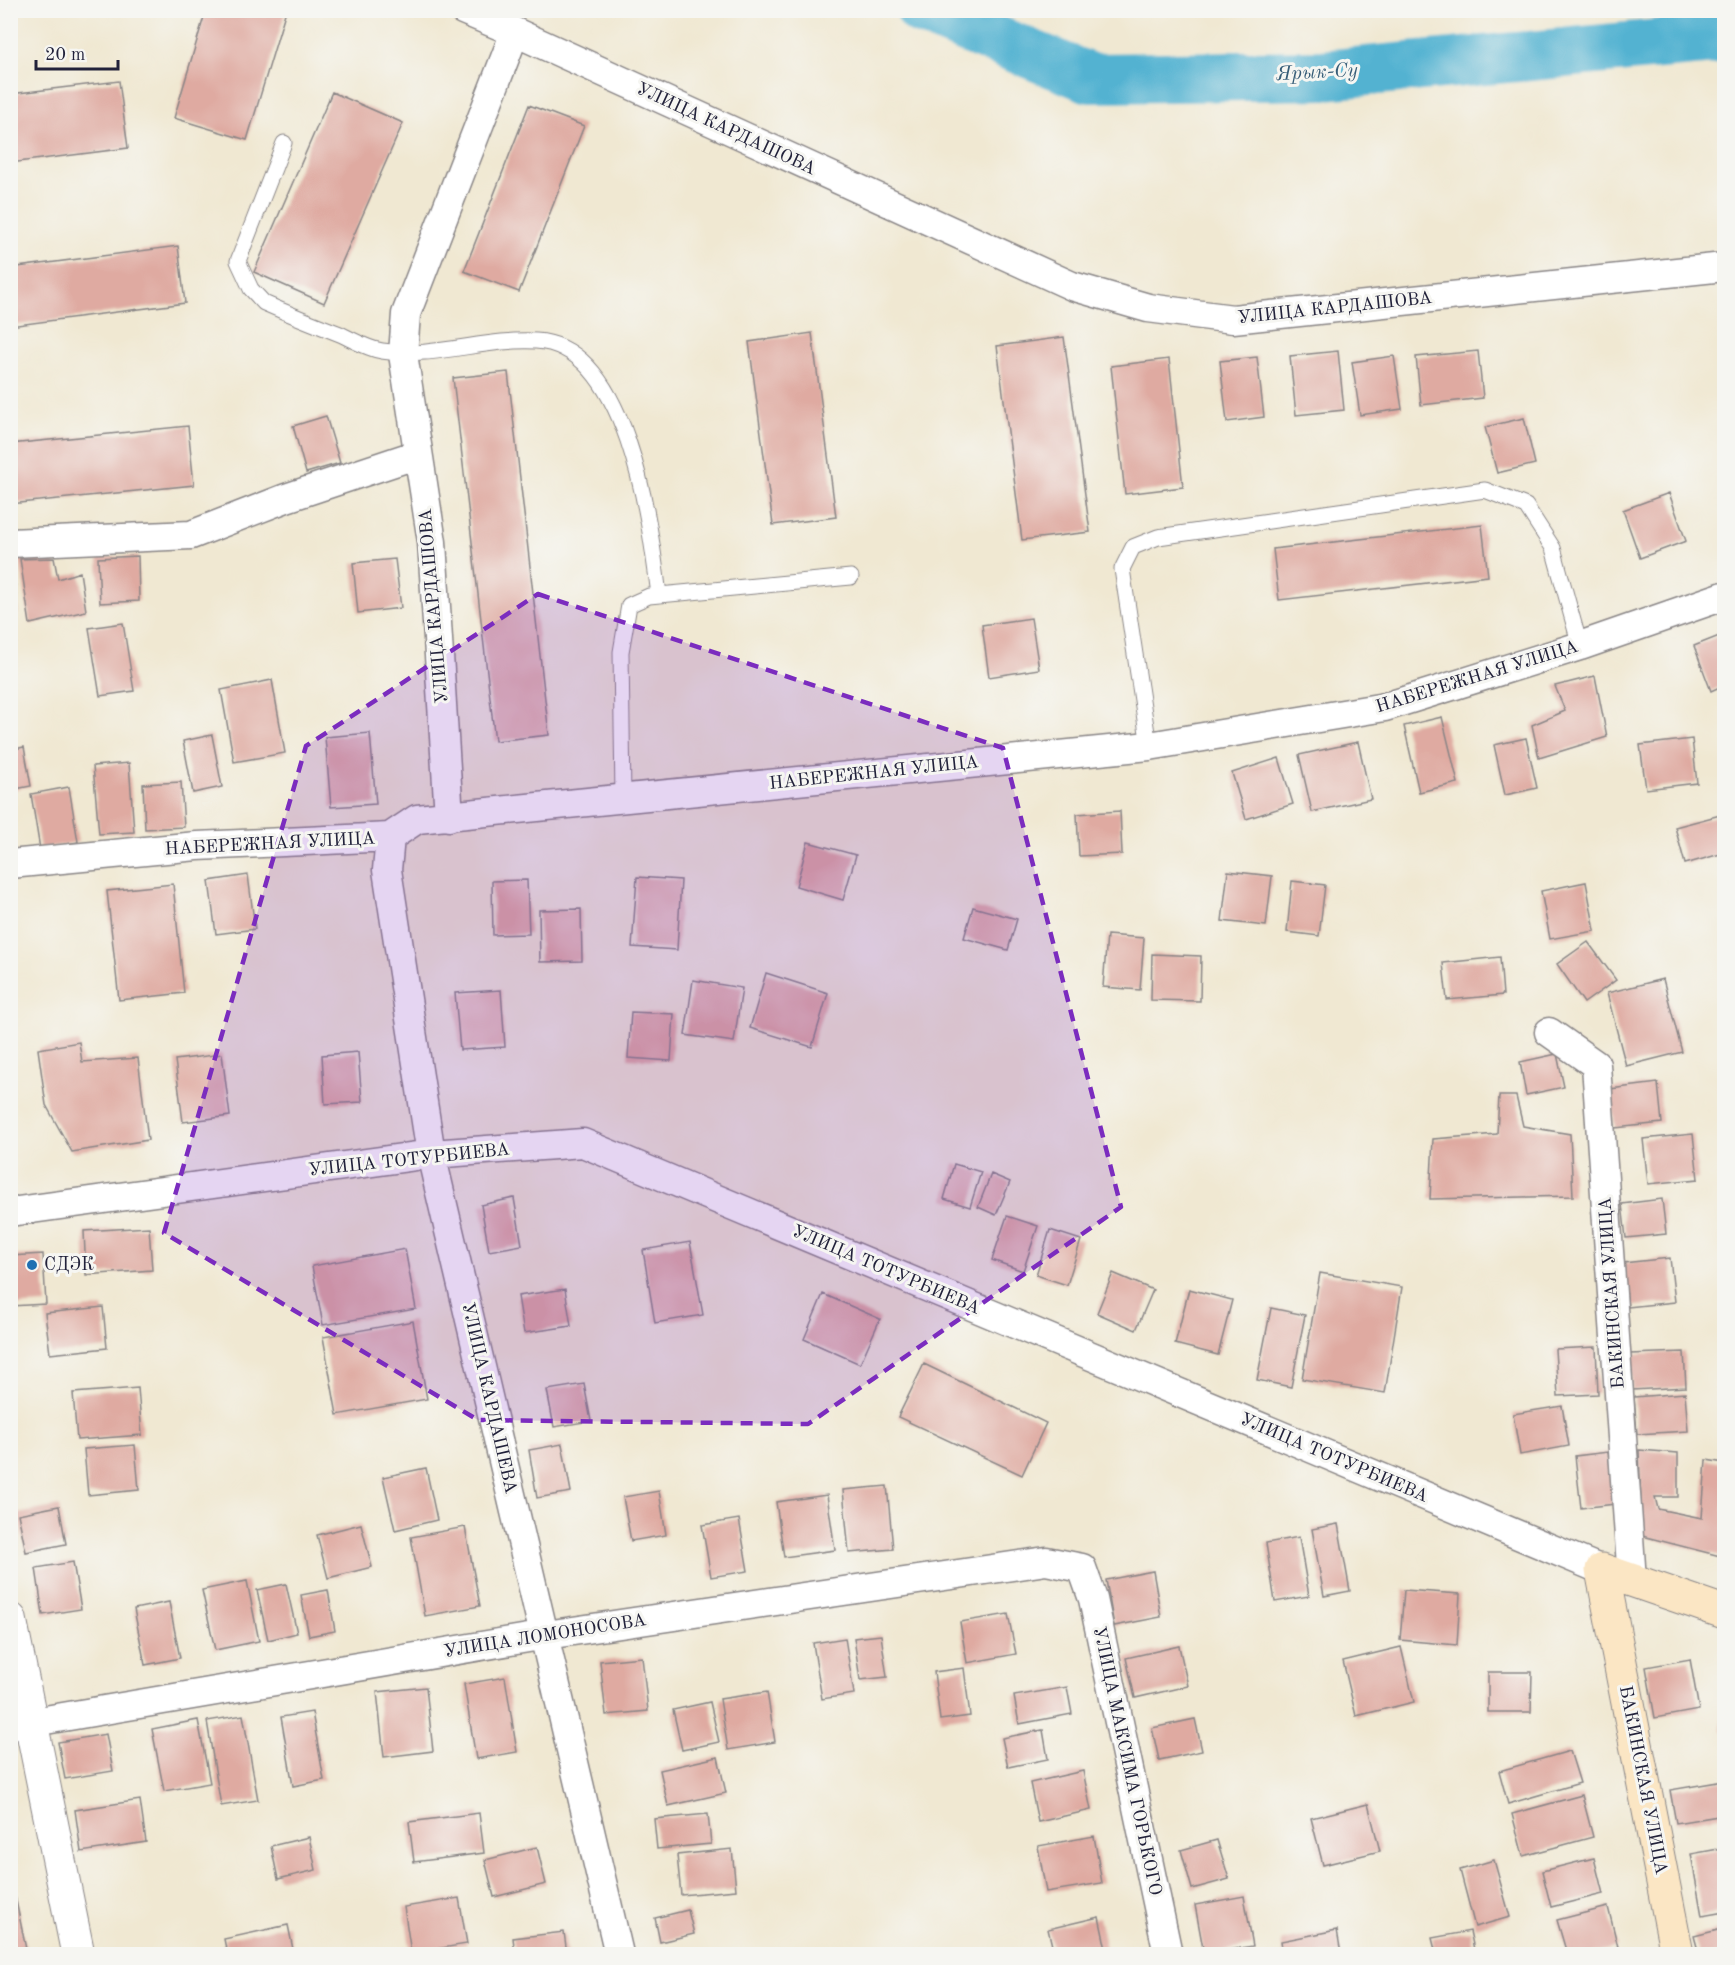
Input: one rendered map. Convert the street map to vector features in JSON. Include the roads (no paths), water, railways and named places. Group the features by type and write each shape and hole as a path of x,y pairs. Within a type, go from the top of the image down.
{"main road":[{"name":"УЛИЦА ТОТУРБИЕВА","path":"1617,1575 1725,1612"},
{"name":"БАКИНСКАЯ УЛИЦА","path":"1617,1575 1677,1954"}],"street":[{"path":"463,10 515,32"},
{"name":"УЛИЦА КАРДАШОВА","path":"449,817 432,542 403,354 406,314 515,32 1071,286 1148,309 1233,319 1725,267"},
{"path":"10,543 191,535 286,498 418,454"},
{"name":"НАБЕРЕЖНАЯ УЛИЦА","path":"10,864 196,846 390,837 417,819 1149,746 1385,707 1580,646 1725,596"},
{"name":"УЛИЦА КАРДАШЕВА","path":"390,837 387,870 430,1154 546,1635 619,1954"},
{"name":"БАКИНСКАЯ УЛИЦА","path":"1549,1032 1596,1065 1617,1575"},
{"name":"УЛИЦА ТОТУРБИЕВА","path":"10,1212 430,1154 584,1143 1617,1575"},
{"name":"УЛИЦА ЛОМОНОСОВА","path":"20,1724 546,1635 1046,1561 1082,1568"},
{"name":"УЛИЦА МАКСИМА ГОРЬКОГО","path":"1082,1568 1093,1599 1168,1954"},
{"path":"10,1619 20,1724 78,1954"}],"lane":[{"path":"284,143 238,261 250,289 264,303 379,351 403,354 537,341 560,347 586,365 611,397 623,423 645,512 659,595"},
{"path":"1149,746 1122,568 1133,547 1158,537 1485,490 1526,506 1553,548 1580,646"},
{"path":"623,798 621,652 629,605 640,598 659,595 851,577"}],"waterway":[{"name":"Ярык-Су","path":"921,10 1090,78 1323,75 1724,38"}],"place":[{"name":"СДЭК","path":"32,1265"}]}
